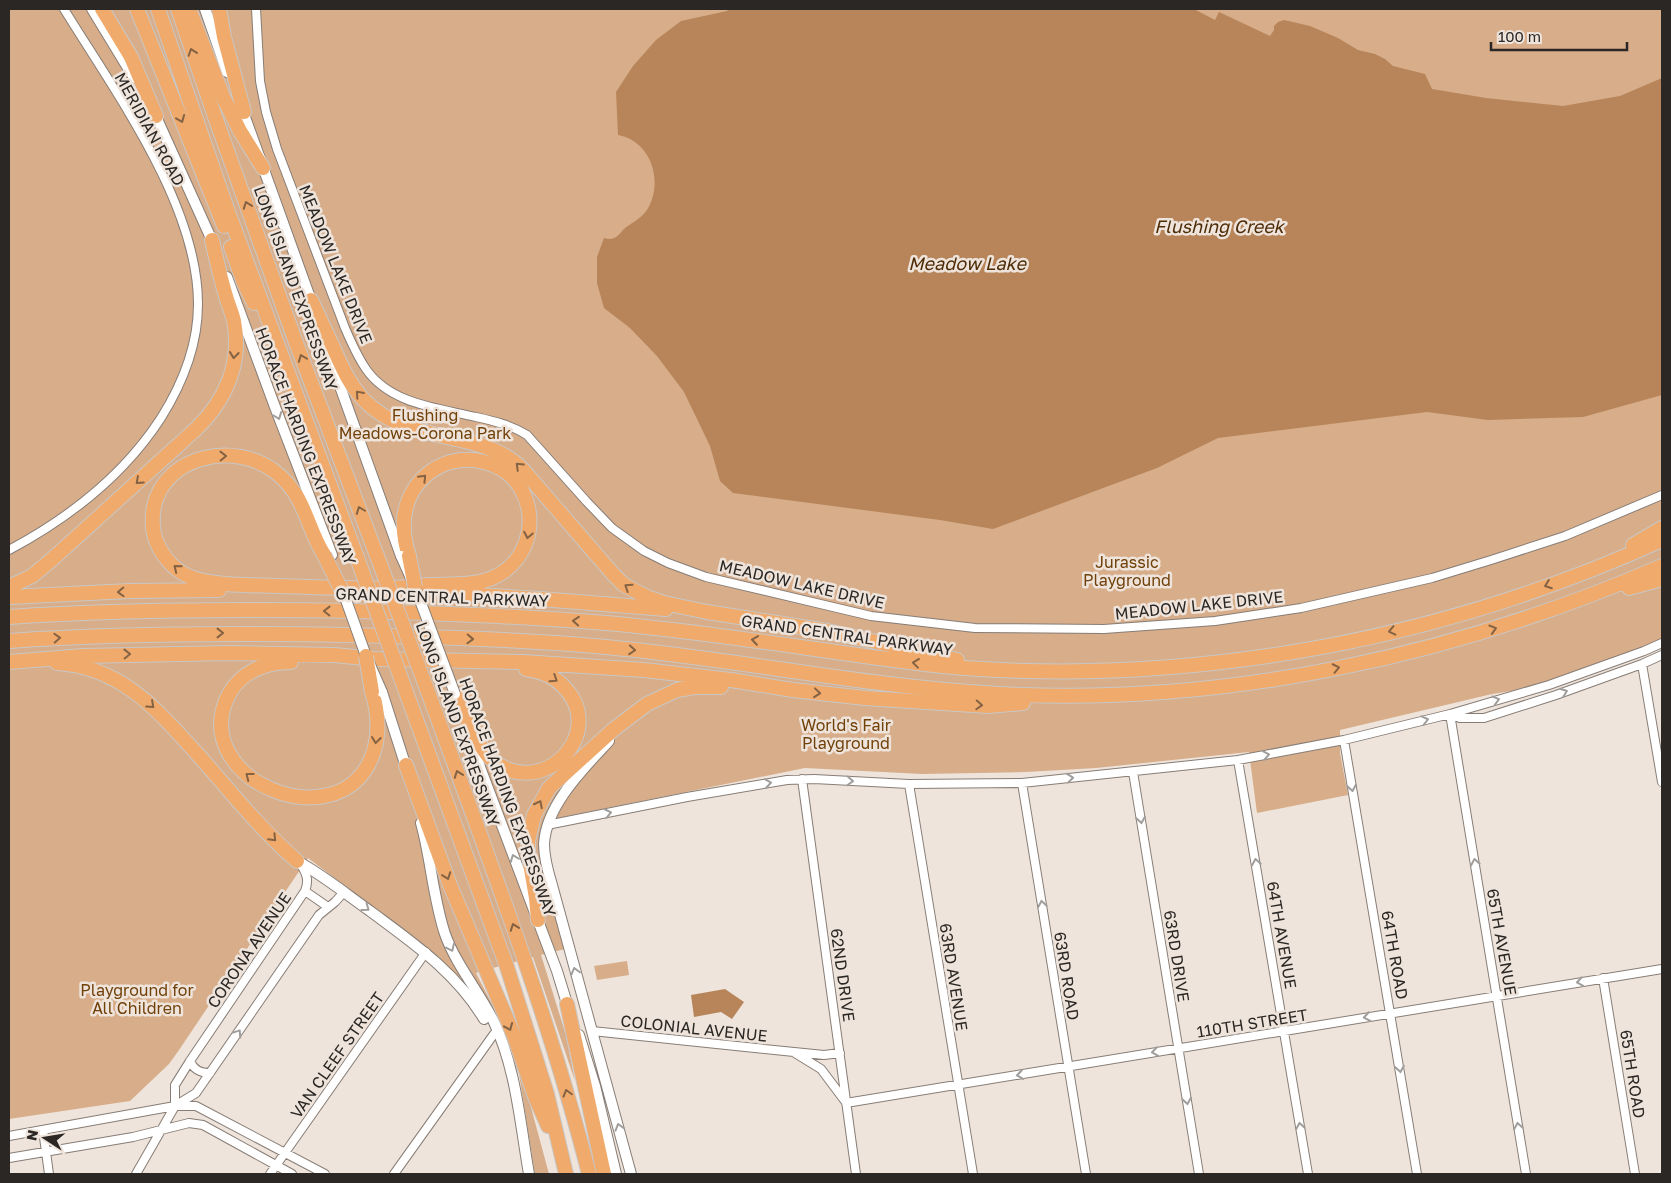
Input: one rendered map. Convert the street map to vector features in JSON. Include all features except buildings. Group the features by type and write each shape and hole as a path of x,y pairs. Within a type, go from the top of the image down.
{"highway":[{"path":"102,9 131,57 156,116"},
{"path":"137,9 224,227 244,283 278,347"},
{"path":"158,9 209,160 507,967 545,1086 566,1174"},
{"name":"LONG ISLAND EXPRESSWAY","path":"178,9 296,340 428,692 535,989 565,1085 589,1174"},
{"path":"189,9 224,99 240,132 264,168"},
{"path":"219,9 224,38 244,112"},
{"path":"9,587 32,576 49,562 196,429 224,395 233,367 235,334 232,313 226,297 212,240"},
{"path":"311,300 345,376 354,389 376,411 404,426 484,446 507,456 524,471 608,569 624,585 639,594 707,612 827,631 1000,670"},
{"path":"343,593 328,555 296,494 283,479 266,465 246,458 226,455 204,458 185,465 165,482 160,490 154,508 153,527 157,543 174,566 196,579 257,586 392,588 470,584 490,579 506,570 522,552 528,537 529,513 522,490 507,472 487,462 472,459 456,460 433,469 415,487 405,510 404,537 405,556 415,587"},
{"path":"1593,569 1662,528"},
{"name":"GRAND CENTRAL PARKWAY","path":"9,617 94,612 206,610 305,610 506,616 688,631 909,662 1000,670 1147,669 1229,661 1293,652 1358,639 1462,613 1593,569 1662,540"},
{"path":"1571,603 1662,566"},
{"path":"9,662 82,656 183,653 334,655 371,658 523,662 644,670 731,680 793,690 988,706 1199,689 1330,670 1460,639 1571,603 1662,579"},
{"path":"9,597 130,591 220,590 257,586"},
{"path":"392,588 707,612"},
{"path":"9,641 129,635 228,633 492,640 681,655 932,689 999,694 1099,696"},
{"path":"371,658 377,692 378,724 374,754 366,770 346,788 330,794 312,797 296,796 269,789 251,778 237,766 224,740 222,721 225,702 239,680 253,670 268,664 285,662 332,663 371,658"},
{"path":"455,661 534,670 555,679 567,689 575,703 579,719 576,736 568,753 554,766 530,773 513,771 497,763 481,747 455,694"},
{"path":"9,662 72,665 103,674 136,693 165,719 270,836 297,861"},
{"path":"538,920 529,861 528,841 531,824 539,804 549,788 564,774 614,729 647,704 668,693 695,687 793,690"},
{"path":"406,765 450,885 514,1036 536,1099 562,1158"},
{"path":"567,1004 604,1174"}],"main road":[{"name":"HORACE HARDING EXPRESSWAY","path":"92,9 156,116 212,240 328,555"},
{"path":"205,9 264,168 326,348 405,556"},
{"name":"HORACE HARDING EXPRESSWAY","path":"415,587 584,1048 616,1174"},
{"path":"343,593 371,658"},
{"path":"377,692 406,765 426,844 445,933 461,967 493,1020 504,1049 513,1080 528,1173"},
{"name":"HORACE HARDING EXPRESSWAY","path":"631,1174 544,852 548,825 556,807 578,776 617,732 647,704"},
{"path":"297,861 344,892 426,952 464,990 504,1049"}],"street":[{"name":"MERIDIAN ROAD","path":"9,550 72,511 110,479 137,450 165,411 181,382 192,350 197,317 198,292 192,259 185,232 168,188 140,133 64,9"},
{"name":"MEADOW LAKE DRIVE","path":"256,9 260,81 266,112 277,149 345,328 367,371 382,386 411,402 500,423 519,430 527,435 612,528 644,551 668,563 706,577 871,616 975,628 1104,629 1215,621 1300,608 1432,578 1565,536 1662,495"},
{"path":"548,825 687,797 787,780 909,784 1022,783 1238,760 1344,740 1450,714 1549,685 1662,643"},
{"path":"1450,714 1460,718 1484,718 1556,695 1662,655"},
{"path":"1642,664 1662,782"},
{"name":"65TH AVENUE","path":"1450,714 1526,1174"},
{"name":"64TH ROAD","path":"1344,740 1417,1174"},
{"name":"64TH AVENUE","path":"1238,760 1308,1174"},
{"name":"63RD DRIVE","path":"1133,772 1199,1174"},
{"name":"62ND DRIVE","path":"802,779 856,1174"},
{"name":"63RD ROAD","path":"1022,783 1086,1174"},
{"name":"63RD AVENUE","path":"909,784 973,1174"},
{"name":"CORONA AVENUE","path":"175,1106 175,1085 305,891 308,881 307,875 297,861"},
{"path":"305,891 328,907"},
{"name":"CORONA AVENUE","path":"136,1174 175,1106 196,1093 319,915 344,892"},
{"name":"VAN CLEEF STREET","path":"270,1174 426,952"},
{"name":"110TH STREET","path":"846,1103 1662,969"},
{"name":"65TH ROAD","path":"1604,978 1635,1174"},
{"name":"COLONIAL AVENUE","path":"592,1031 824,1055 840,1053"},
{"path":"394,1174 494,1034"},
{"name":"COLONIAL AVENUE","path":"794,1052 821,1069 846,1103"},
{"path":"190,1061 192,1066 199,1071 210,1073"},
{"path":"9,1136 175,1106 196,1106 324,1174"},
{"path":"9,1158 134,1138 189,1123 203,1125 292,1174"},
{"path":"43,1130 49,1174"}],"green space":[{"name":"Flushing Meadows-Corona Park","path":"9,9 1662,9 1662,643 1549,685 1492,694 1340,730 1340,753 1348,795 1257,813 1249,752 1096,768 1026,772 922,774 805,768 548,820 552,885 569,948 541,955 566,1035 575,1081 533,957 493,968 502,993 489,969 476,973 492,1004 522,1074 549,1174 535,1174 519,1074 505,1036 469,975 457,978 439,957 308,858 169,1064 130,1101 9,1119"},
{"path":"627,961 629,975 597,980 594,966"}],"water":[{"name":"Meadow Lake","path":"729,9 1194,9 1215,20 1219,12 1270,36 1274,26 1284,20 1310,26 1338,38 1358,50 1375,54 1393,66 1425,74 1432,89 1486,98 1563,106 1620,96 1662,78 1662,395 1583,417 1488,420 1427,412 1218,438 1157,468 993,529 940,520 733,493 720,481 710,446 684,392 657,356 630,328 604,308 597,283 597,257 604,238 615,238 644,214 652,199 654,188 652,165 647,154 630,139 618,135 616,92 633,66 656,40 681,21"},
{"path":"725,989 744,1002 732,1019 721,1012 694,1017 691,995"}],"water label":[{"name":"Flushing Creek","path":"1219,227"}],"park label":[{"name":"Jurassic Playground","path":"1127,571"},
{"name":"World's Fair Playground","path":"846,734"},
{"name":"Playground for All Children","path":"137,999"}]}
